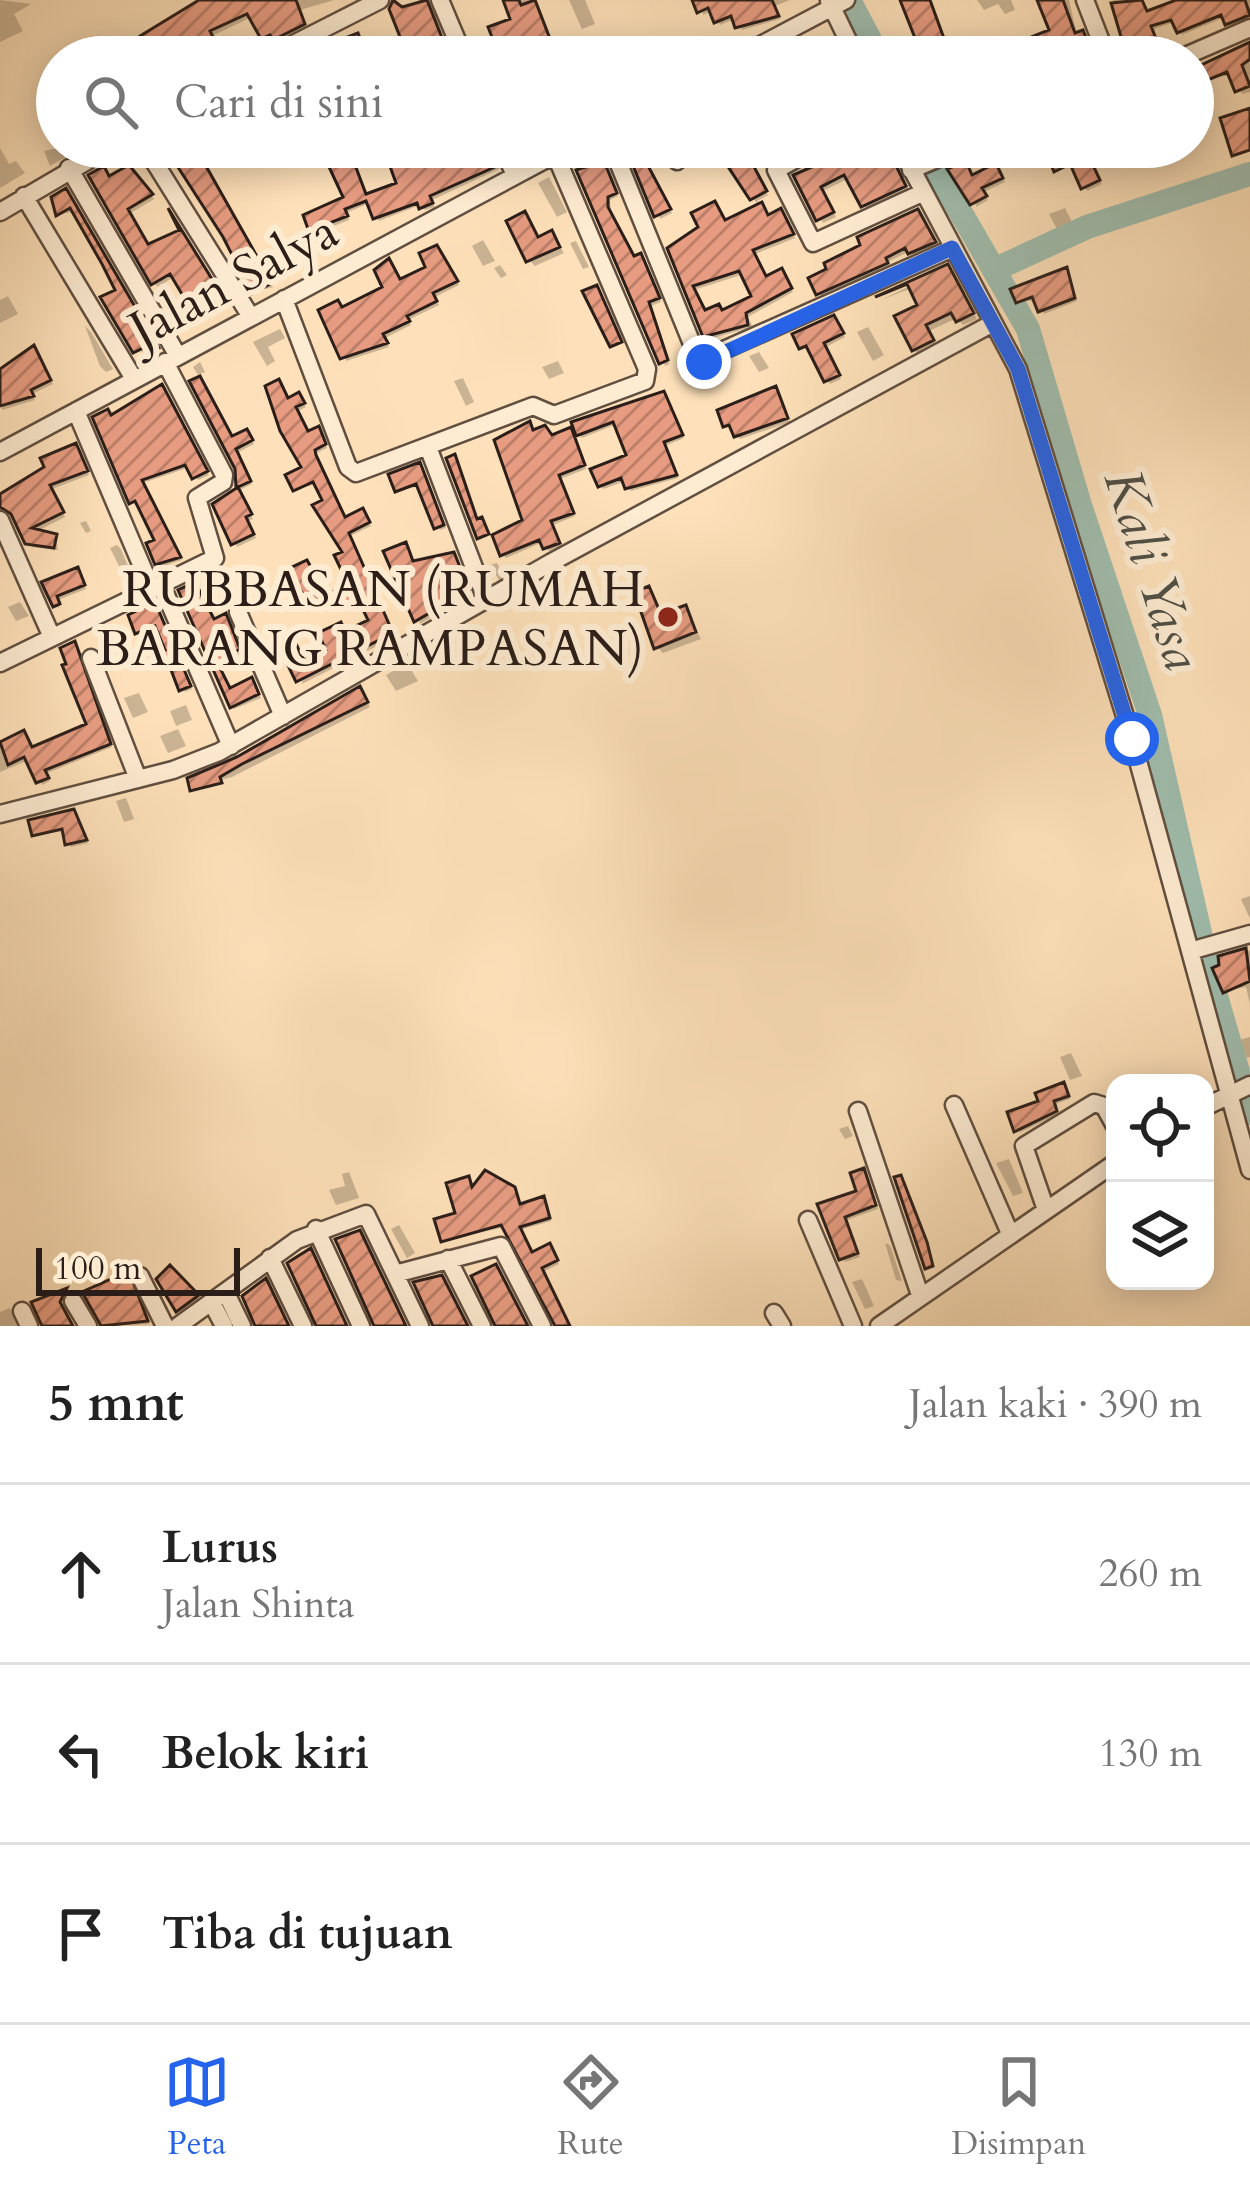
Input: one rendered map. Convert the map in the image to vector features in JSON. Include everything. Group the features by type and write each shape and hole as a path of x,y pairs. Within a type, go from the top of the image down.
{"street":[{"path":"309,36 380,0"},
{"path":"440,0 455,36"},
{"path":"1085,0 1099,36"},
{"path":"778,36 837,2 849,36"},
{"path":"1214,44 1250,28"},
{"path":"0,663 215,558 196,498 225,478 171,359 70,168 2,206"},
{"path":"158,168 251,317"},
{"path":"511,168 515,176"},
{"name":"Jalan Salya","path":"0,452 530,168"},
{"path":"284,299 352,471 532,406 554,415 647,379 568,168"},
{"path":"621,168 699,361 952,248"},
{"path":"776,168 813,243 922,193"},
{"path":"912,169 1024,391 1240,1088 1250,1170"},
{"path":"24,196 134,379"},
{"path":"0,814 138,779 231,746 486,599 993,323"},
{"path":"76,411 231,746"},
{"path":"428,447 486,599"},
{"path":"0,520 51,635"},
{"path":"238,612 283,716"},
{"path":"92,658 138,779"},
{"path":"1197,949 1250,934"},
{"path":"1045,1207 1024,1146 1094,1103 1106,1110"},
{"path":"954,1105 1009,1231"},
{"path":"858,1111 920,1295"},
{"path":"879,1326 1009,1231 1106,1169"},
{"path":"140,1276 171,1325 219,1298 316,1229 366,1214 420,1326"},
{"path":"808,1220 853,1326"},
{"path":"316,1229 362,1326"},
{"path":"395,1274 501,1246 542,1326"},
{"path":"270,1258 303,1326"},
{"path":"448,1259 482,1326"},
{"path":"219,1298 224,1326"},
{"path":"219,1298 242,1326"},
{"path":"73,1301 88,1326"}],"building":[{"path":"199,0 296,0 305,24 281,36 259,36 247,14 210,31 212,36 140,36"},
{"path":"393,0 402,7 427,0 441,36 400,36 389,9"},
{"path":"503,0 519,0 521,5 535,0 549,36 492,36 488,27 510,19"},
{"path":"692,0 772,0 779,16 735,28 731,16 714,23 708,8 697,13"},
{"path":"900,0 930,0 943,36 914,36"},
{"path":"1037,0 1063,0 1075,33 1083,30 1085,36 1034,36 1049,30"},
{"path":"1142,0 1147,11 1176,0 1245,0 1250,15 1225,25 1221,15 1177,33 1171,20 1151,26 1155,36 1121,36 1111,3"},
{"path":"1250,42 1250,59 1242,65 1250,86 1235,92 1227,72 1214,77 1214,59"},
{"path":"1250,108 1250,150 1232,156 1220,118"},
{"path":"105,168 109,176 131,168 153,194 128,209 148,244 179,230 168,208 228,305 220,309 211,293 189,306 170,274 151,285 88,175"},
{"path":"179,168 207,168 272,283 252,294 223,237"},
{"path":"330,168 356,168 366,194 396,183 391,168 493,168 430,196 433,203 419,209 417,203 373,219 366,201 345,209 348,216 329,223 334,235 313,243 303,215 343,197"},
{"path":"607,168 617,193 608,197 608,207 634,256 641,253 660,298 649,302 668,360 659,364 576,170"},
{"path":"634,168 649,168 671,209 654,217"},
{"path":"729,168 755,168 767,191 750,200"},
{"path":"809,168 897,168 906,186 861,207 844,175 821,187 834,212 816,221 793,175"},
{"path":"969,168 972,175 998,168 1003,178 982,188 987,196 970,205 947,169"},
{"path":"1072,168 1094,168 1100,180 1081,189"},
{"path":"66,188 159,348 152,352 149,345 133,353 100,297 115,290 102,264 70,208 56,216 51,197"},
{"path":"715,201 725,220 762,202 768,215 781,208 794,234 753,250 766,276 782,268 792,288 746,313 748,325 703,337 667,248 698,227 691,213","holes":["739,271 751,296 722,310 719,304 705,310 693,286"]},
{"path":"918,209 936,242 908,254 905,248 886,258 888,263 816,295 808,278 826,269 824,263 860,245 857,237"},
{"path":"525,211 538,237 552,230 560,247 526,262 506,221"},
{"path":"437,245 458,281 433,293 437,301 407,316 410,321 383,334 388,343 340,359 318,310 338,300 342,307 382,287 374,270 389,258 400,279 425,267 419,253"},
{"path":"948,264 974,313 956,322 951,313 926,325 934,340 912,351 894,316 917,305 907,284 875,297"},
{"path":"1067,267 1075,298 1038,312 1032,297 1016,303 1010,289"},
{"path":"597,285 622,342 610,347 582,291"},
{"path":"834,315 844,333 824,343 840,375 824,382 806,346 799,349 792,334"},
{"path":"34,345 51,380 31,390 34,396 0,406 0,369"},
{"path":"200,376 232,436 247,429 253,440 236,449 251,481 236,488 235,469 189,381"},
{"path":"279,379 288,398 299,392 305,403 296,407 308,431 319,426 326,444 315,450 316,455 345,517 363,508 370,522 349,533 393,633 296,682 280,649 295,642 304,660 326,650 318,633 341,622 345,631 368,620 358,599 336,610 328,594 348,584 334,555 342,552 312,505 322,500 313,482 293,491 285,475 301,467 280,431 265,386"},
{"path":"162,384 208,471 192,479 185,465 142,480 181,557 155,565 146,543 154,540 135,501 129,504 92,417 108,409 111,415"},
{"path":"776,386 788,418 734,437 729,425 723,427 717,410"},
{"path":"664,391 683,435 664,442 677,475 625,489 621,478 598,487 590,469 626,455 613,422 576,436 571,422"},
{"path":"530,421 533,430 545,425 552,435 571,427 585,465 559,475 574,513 551,521 560,543 543,549 539,540 500,556 492,535 522,520 494,440"},
{"path":"76,443 88,471 50,485 64,512 32,528 57,534 54,548 25,544 11,514 0,507 0,494 44,467 40,458"},
{"path":"455,454 477,519 482,517 489,534 477,539 446,458"},
{"path":"420,462 444,525 434,529 416,484 395,492 388,474"},
{"path":"238,487 252,514 246,517 254,534 231,545 212,504"},
{"path":"406,542 413,561 454,552 469,590 414,622 383,551"},
{"path":"307,560 327,596 309,604 288,569"},
{"path":"78,567 85,585 57,596 60,604 53,607 41,582"},
{"path":"195,582 214,619 226,613 240,649 223,657 226,664 220,668 230,688 252,677 259,694 230,708 178,590"},
{"name":"RUBBASAN (RUMAH BARANG RAMPASAN)","path":"649,586 661,614 686,605 696,632 654,649 634,592"},
{"path":"155,602 191,686 179,691 168,662 155,667 151,656 165,650 155,626 135,634 128,615"},
{"path":"75,641 111,744 45,770 49,778 36,783 24,757 8,765 0,742 24,730 32,747 86,724 62,665 66,664 60,648"},
{"path":"360,686 368,702 242,764 220,777 222,783 190,791 187,778 237,757"},
{"path":"74,809 87,840 65,845 62,829 32,836 28,820"},
{"path":"1246,948 1250,981 1223,993 1212,968 1219,965 1218,956"},
{"path":"1064,1082 1069,1096 1054,1101 1057,1111 1014,1132 1007,1112 1038,1101 1035,1093"},
{"path":"864,1168 876,1205 845,1217 858,1253 839,1260 817,1204 856,1191 850,1173"},
{"path":"485,1170 515,1187 520,1204 544,1196 550,1218 520,1227 532,1252 550,1243 558,1260 542,1268 570,1326 555,1326 501,1225 441,1242 434,1219 455,1213 446,1183 469,1176 472,1187"},
{"path":"901,1175 927,1242 933,1266 925,1269 894,1177"},
{"path":"360,1230 406,1326 374,1326 335,1239"},
{"path":"311,1248 347,1326 316,1326 287,1263"},
{"path":"496,1264 528,1326 495,1326 471,1276"},
{"path":"170,1265 199,1295 176,1312 156,1279"},
{"path":"129,1271 148,1321 101,1326 82,1292"},
{"path":"442,1275 468,1326 433,1326 413,1282"},
{"path":"266,1278 289,1326 255,1326 242,1296"},
{"path":"67,1288 60,1302 73,1326 42,1326 31,1302"}],"waterway":[{"name":"Kali Yasa","path":"849,0 868,36"},
{"name":"Kali Yasa","path":"935,168 1028,329 1150,715 1209,972 1250,1113"},
{"path":"996,269 1087,227 1250,174"}],"place":[{"name":"RUBBASAN (RUMAH BARANG RAMPASAN)","path":"668,617"}],"route":[{"path":"704,362 952,248 1018,369 1132,739"}]}
